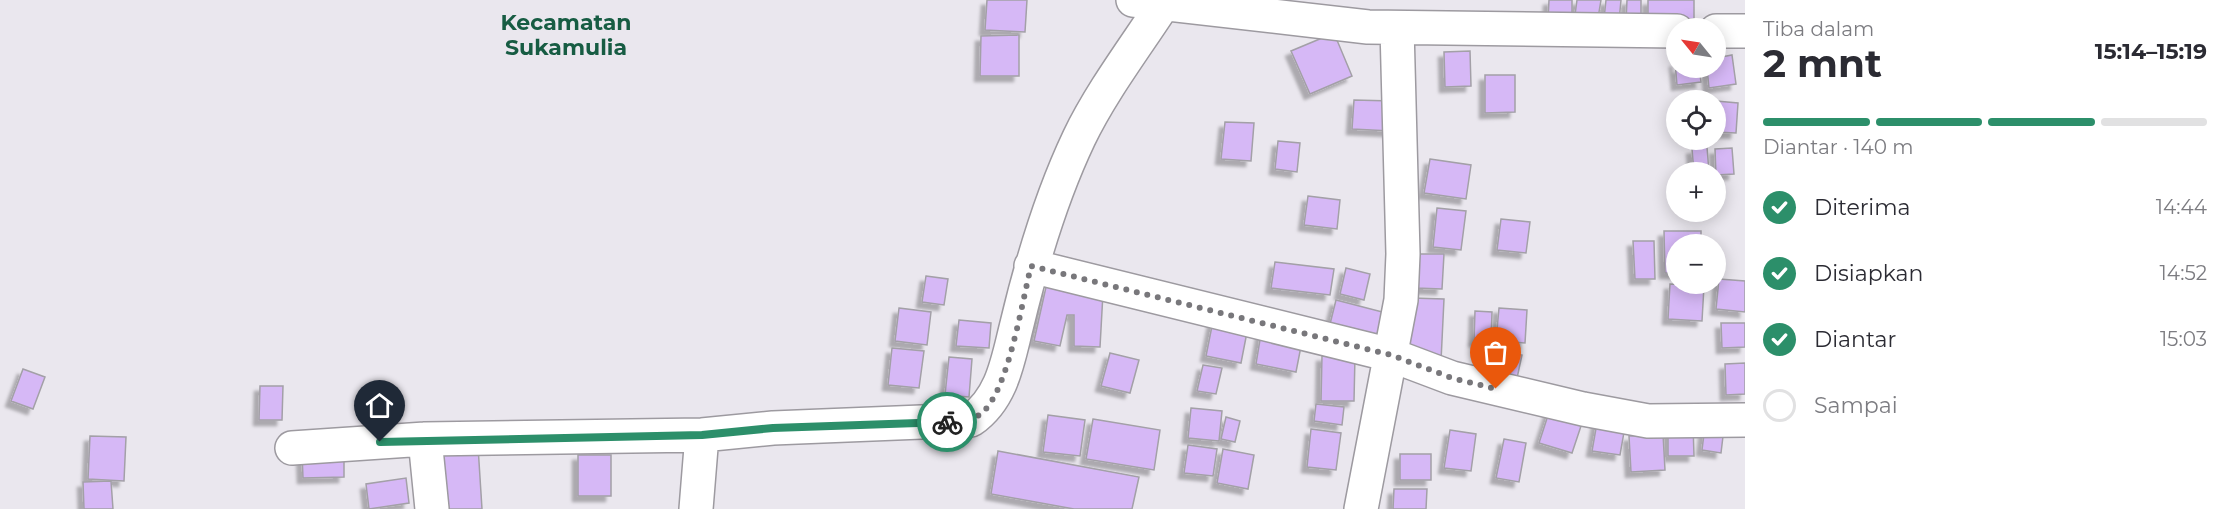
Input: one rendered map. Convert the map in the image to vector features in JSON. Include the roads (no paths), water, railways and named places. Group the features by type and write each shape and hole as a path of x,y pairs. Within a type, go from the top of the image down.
{"street":[{"path":"292,448 424,439 702,435 773,428 971,420 985,410 1000,387 1031,266 1056,190 1079,138 1149,2 1368,27 1666,31"},
{"path":"1361,509 1401,300 1403,254 1397,28"},
{"path":"1726,31 1745,31"},
{"path":"1031,266 1391,355 1452,378 1583,410 1648,421 1745,420"},
{"path":"696,509 702,435"},
{"path":"424,439 432,509"}],"district":[{"name":"Kecamatan Sukamulia","path":"566,34"}]}
